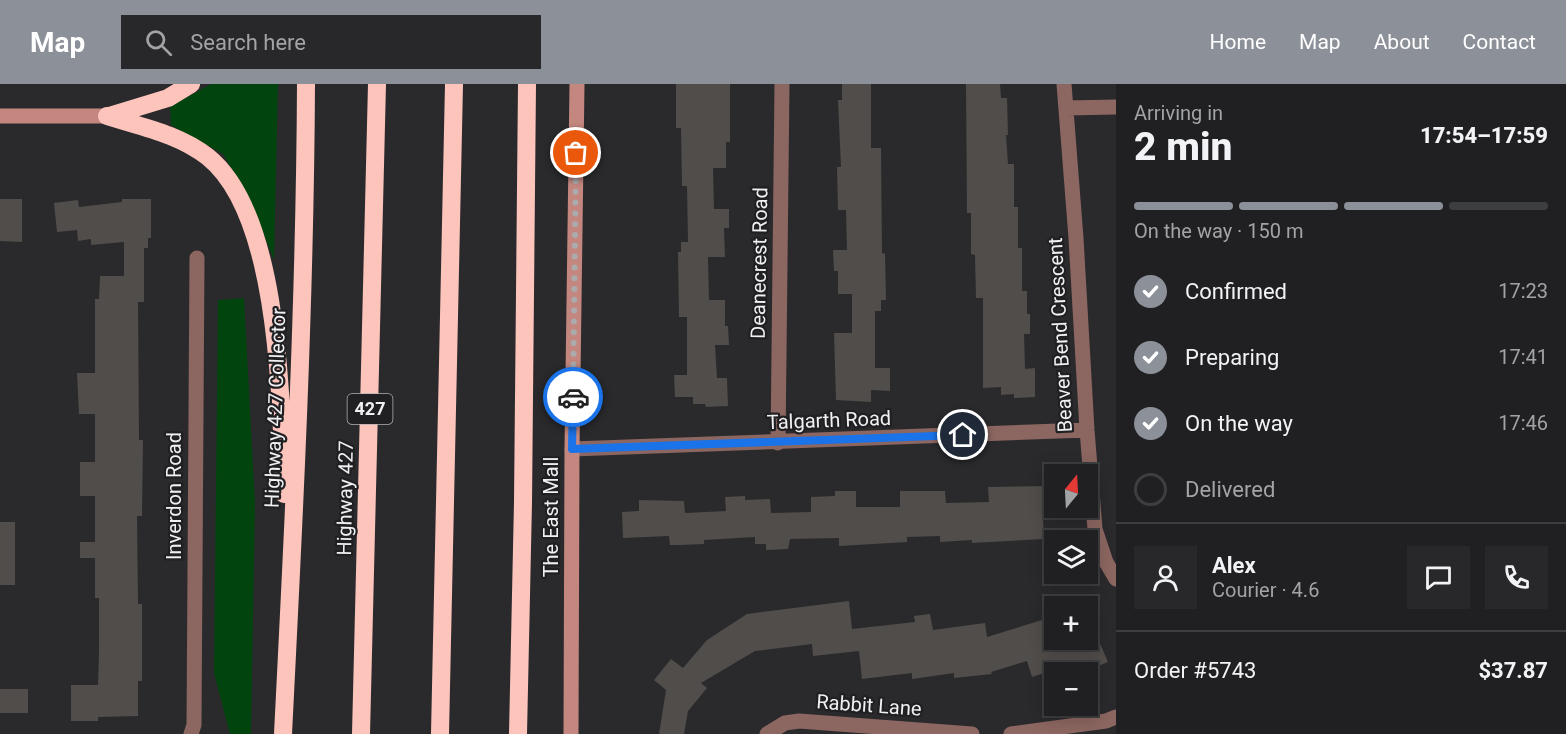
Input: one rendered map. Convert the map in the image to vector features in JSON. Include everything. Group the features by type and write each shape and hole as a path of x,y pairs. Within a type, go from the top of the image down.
{"highway":[{"path":"107,116 168,98 191,84"},
{"name":"Highway 427 Collector","path":"283,734 303,263 306,84"},
{"name":"Highway 427","path":"361,734 377,84"},
{"path":"440,734 454,84"},
{"path":"518,734 527,84"},
{"path":"107,116 156,130 197,149 210,159 228,180 250,220 265,273 274,333 281,408 289,617"}],"main road":[{"name":"The East Mall","path":"571,734 577,84"},
{"path":"0,116 107,116"}],"street":[{"name":"Deanecrest Road","path":"778,443 782,84"},
{"name":"Beaver Bend Crescent","path":"1064,84 1095,529 1106,562 1116,579"},
{"path":"1066,108 1116,107"},
{"name":"Inverdon Road","path":"191,734 194,725 197,258"},
{"name":"Talgarth Road","path":"572,449 1087,430"},
{"path":"1011,734 1106,721 1116,717"},
{"name":"Rabbit Lane","path":"767,734 785,723 799,721 972,734"}],"green space":[{"path":"211,84 278,84 274,260 250,199 223,154 171,125 170,107"},
{"path":"244,298 255,504 251,734 230,734 214,673 218,300"}],"building":[{"path":"676,84 730,84 730,142 726,142 726,168 713,168 714,209 729,209 729,228 724,228 725,257 708,257 709,300 725,300 725,326 728,326 729,345 715,345 717,378 727,378 728,406 706,407 705,404 693,404 693,397 675,397 674,375 687,375 687,317 679,317 678,252 681,252 681,242 688,242 687,186 682,186 681,128 676,128"},
{"path":"842,84 871,84 871,148 881,148 882,253 885,254 886,300 881,300 881,311 875,311 875,368 890,368 890,391 871,390 871,402 836,400 834,333 852,333 852,294 838,294 838,271 834,271 833,250 847,250 846,210 838,210 837,167 841,167 838,100 842,100"},
{"path":"966,84 1000,84 1001,98 1007,98 1008,164 1014,164 1014,207 1018,207 1018,248 1022,248 1022,291 1027,291 1027,314 1030,314 1030,334 1024,334 1025,369 1035,368 1035,397 1014,398 1014,394 1001,395 1001,387 983,388 983,298 976,298 975,255 971,254 971,213 967,213"},
{"path":"0,199 22,199 22,242 0,241"},
{"path":"122,199 151,199 151,238 148,238 148,248 144,248 144,302 138,302 139,440 143,440 142,516 137,516 138,604 142,604 142,681 138,681 138,716 98,717 98,721 71,721 71,685 98,685 99,654 99,598 95,598 95,558 80,558 80,542 95,542 95,496 80,496 80,462 95,462 95,414 79,414 77,373 95,373 95,299 99,299 100,276 124,276 124,242 91,245 91,239 78,241 77,230 57,232 54,203 78,200 79,207 122,202"},
{"path":"1044,486 1044,518 1052,518 1052,520 1043,520 1044,539 972,543 972,540 940,542 940,536 907,537 907,542 839,546 839,538 790,539 788,549 766,550 766,544 755,544 755,537 704,540 704,544 680,545 670,545 669,536 623,538 622,512 639,511 639,500 684,501 685,513 726,511 725,497 745,496 745,500 770,499 771,513 811,512 811,497 835,496 835,491 856,491 856,507 900,507 900,491 945,491 946,503 989,502 988,487"},
{"path":"0,522 15,522 15,585 0,585"},
{"path":"849,601 852,629 915,622 914,616 930,614 933,630 985,623 987,637 1042,620 1044,650 1098,650 1098,639 1108,662 1098,666 1098,662 1044,662 1044,673 1032,677 1027,661 991,672 992,674 954,678 954,673 912,679 912,673 862,679 859,651 813,656 812,644 755,651 701,683 707,688 688,711 684,734 659,734 666,690 654,680 671,659 683,668 707,640 747,614"},
{"path":"0,689 28,689 28,713 0,713"}],"way so far":[{"path":"573,397 576,153"}],"route":[{"path":"573,397 572,449 963,435"}]}
